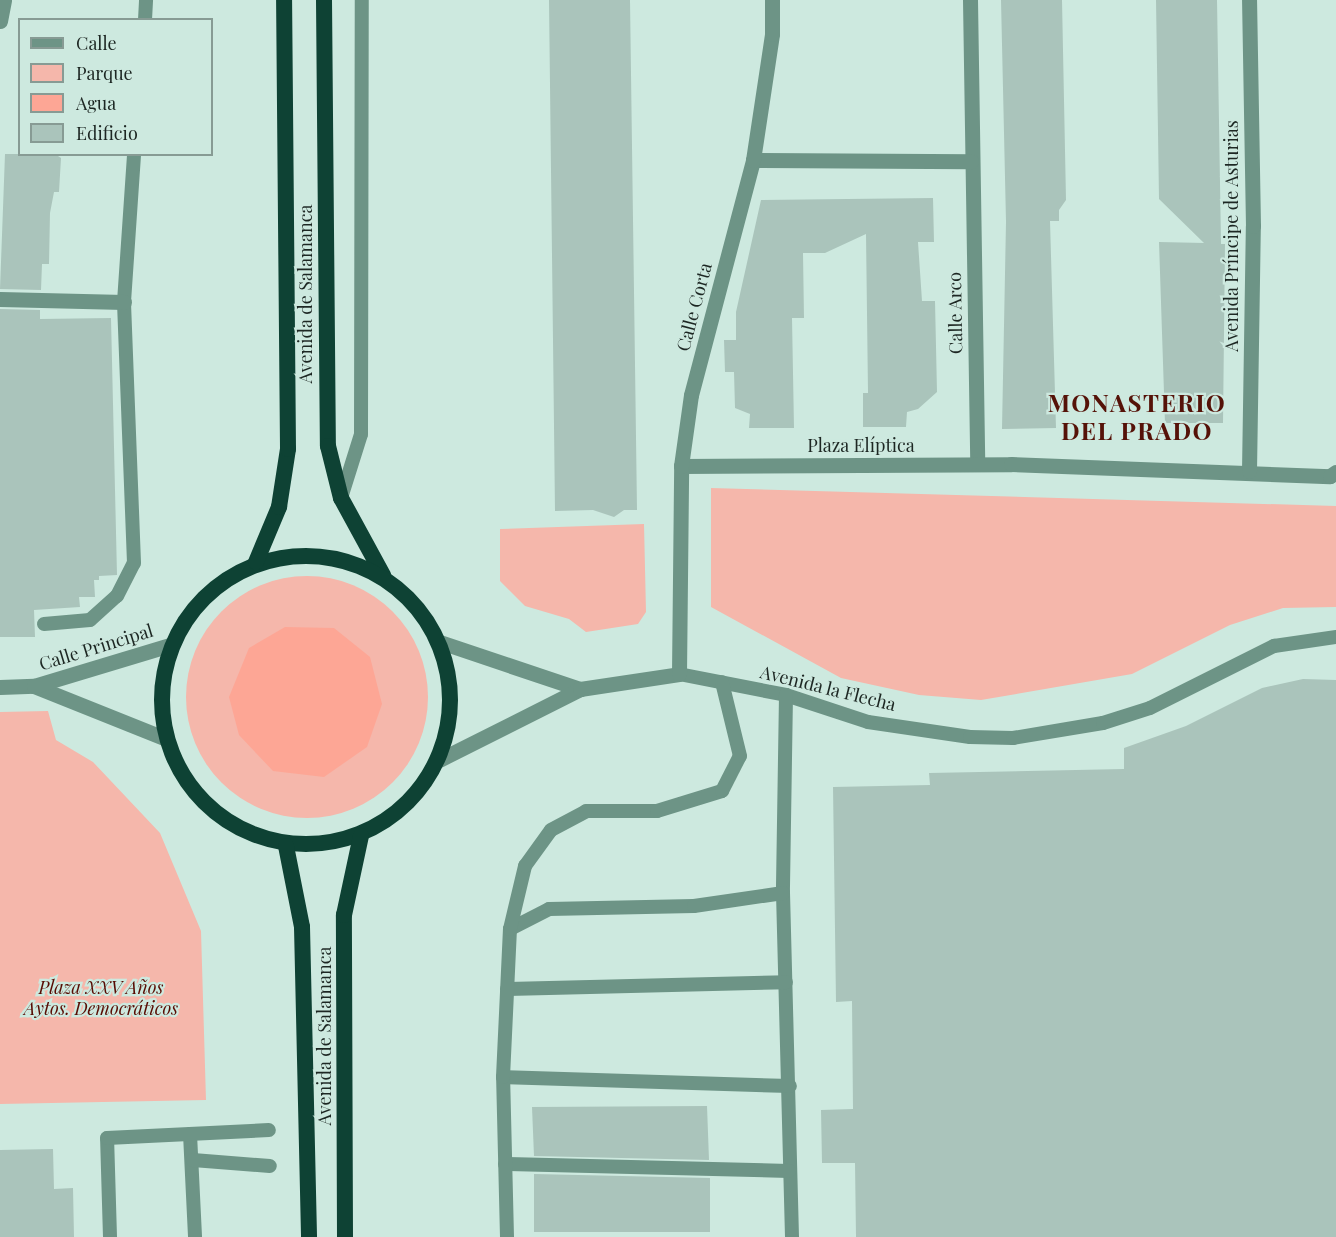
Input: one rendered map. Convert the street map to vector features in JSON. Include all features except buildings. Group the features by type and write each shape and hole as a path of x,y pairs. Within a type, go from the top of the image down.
{"highway":[{"name":"Avenida de Salamanca","path":"256,562 279,507 288,449 284,0"},
{"name":"Avenida de Salamanca","path":"324,0 325,375 328,446 341,498 383,575"},
{"path":"315,554 383,575 419,608 440,642 452,705 439,760 411,802 361,836 286,846 232,828 187,786 164,738 170,645 192,607 225,578 256,562 315,554"},
{"name":"Avenida de Salamanca","path":"345,1237 344,915 361,836"},
{"name":"Avenida de Salamanca","path":"286,846 302,927 309,1237"}],"street":[{"path":"0,21 4,0"},
{"name":"Calle Corta","path":"681,466 691,395 753,160 772,34 772,0"},
{"name":"Calle Arco","path":"970,0 977,464"},
{"name":"Avenida Príncipe de Asturias","path":"1249,0 1253,226 1249,471"},
{"path":"753,160 971,161"},
{"path":"0,299 123,302"},
{"name":"Plaza Elíptica","path":"681,466 977,464 1249,471 1330,476 1336,472"},
{"path":"679,674 681,466"},
{"name":"Avenida la Flecha","path":"440,642 580,689"},
{"name":"Calle Principal","path":"0,687 34,687 170,645"},
{"name":"Avenida la Flecha","path":"439,760 580,689 679,674"},
{"name":"Calle Principal","path":"34,687 164,738"}],"lane":[{"path":"145,18 146,0"},
{"path":"341,498 361,434 362,0"},
{"path":"44,624 90,620 117,596 134,563 123,302 135,156"},
{"name":"Avenida la Flecha","path":"679,674 786,695 868,722 970,737 1013,738 1113,720 1150,708 1274,646 1336,637"},
{"path":"507,1237 503,1077 507,989 510,929 525,866 551,830 586,811 657,811 722,791 740,756 722,682"},
{"path":"786,695 783,893 790,1086 789,1171 792,1237"},
{"path":"510,929 549,909 694,906 783,893"},
{"path":"507,989 786,982"},
{"path":"503,1077 790,1086"},
{"path":"110,1237 107,1138 269,1130"},
{"path":"190,1134 195,1237"},
{"path":"193,1160 270,1166"},
{"path":"505,1164 789,1171"}],"green space":[{"path":"711,488 1336,506 1336,607 1283,608 1230,625 1132,674 981,700 919,695 841,678 711,607"},
{"path":"644,524 646,612 638,624 586,632 569,619 525,606 500,581 500,529"},
{"path":"307,576 342,581 353,585 384,604 400,620 423,662 428,697 423,732 419,743 400,774 384,790 342,813 307,818 272,813 261,809 230,790 214,774 191,732 186,697 191,662 195,651 214,620 230,604 272,581"},
{"name":"Plaza XXV Años Aytos. Democráticos","path":"48,711 56,740 93,762 160,833 201,931 206,1100 0,1104 0,712"}],"water":[{"path":"285,627 334,628 370,657 382,704 367,747 324,777 273,771 239,735 229,697 249,648"}],"district":[{"name":"MONASTERIO DEL PRADO","path":"1137,417"}]}
